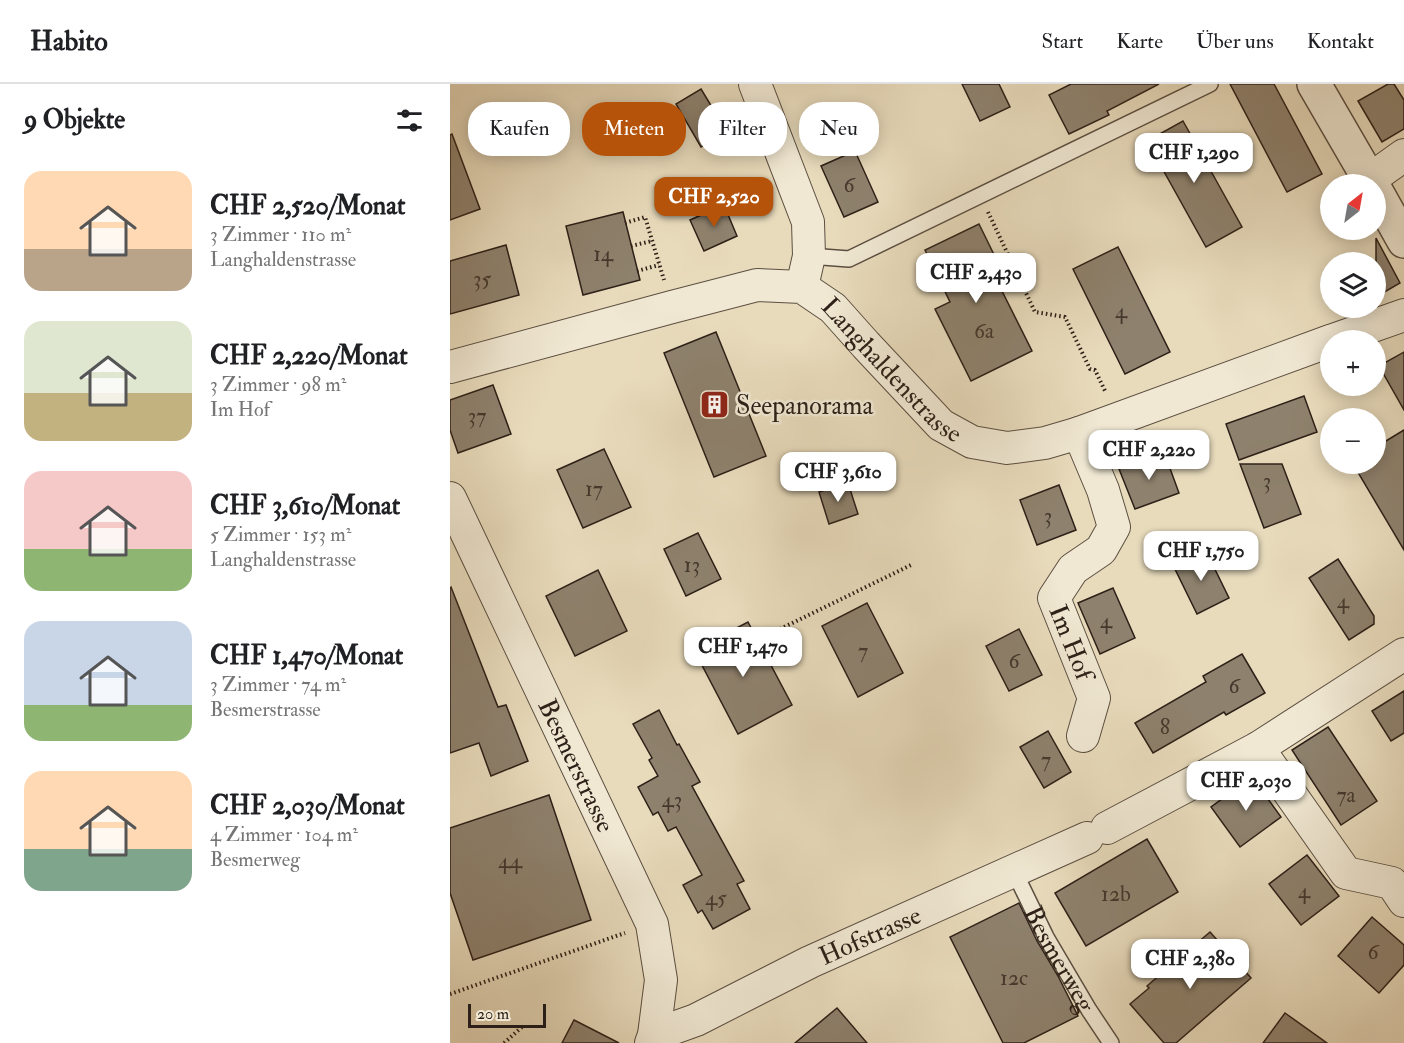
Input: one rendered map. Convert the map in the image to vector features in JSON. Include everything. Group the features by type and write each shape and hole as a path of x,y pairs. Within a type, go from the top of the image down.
{"street":[{"path":"755,84 808,222 809,256 802,287"},
{"path":"1314,84 1366,174"},
{"path":"1384,174 1404,155"},
{"path":"1386,210 1404,241"},
{"name":"Langhaldenstrasse","path":"450,367 758,285 802,287 833,308 941,425 972,442 1007,448 1045,443 1079,433 1320,345"},
{"name":"Langhaldenstrasse","path":"1362,330 1404,315"},
{"name":"Im Hof","path":"1079,433 1103,490 1114,527 1101,550 1073,569 1054,598 1094,698 1083,736"},
{"name":"Besmerstrasse","path":"450,498 652,924 661,980 653,1039"},
{"name":"Hofstrasse","path":"653,1039 696,1020 810,962 1097,833 1258,748 1404,654"},
{"path":"1258,748 1346,873 1392,883 1404,901"}],"lane":[{"path":"809,256 849,259 1210,84"},
{"name":"Besmerweg","path":"1014,871 1046,937 1111,1043"}],"path":[{"path":"979,195 1035,312 1065,317 1090,369 1095,370 1118,419"},
{"path":"625,223 645,217 672,307"},
{"path":"631,246 652,241"},
{"path":"637,271 659,265"},
{"path":"776,632 913,564"},
{"path":"450,994 652,924"},
{"path":"504,1043 522,1027"}],"building":[{"path":"962,84 999,84 1010,107 980,121"},
{"path":"1071,84 1159,84 1107,111 1109,115 1069,134 1049,95"},
{"path":"1230,84 1274,84 1322,174 1287,192"},
{"path":"1388,84 1394,84 1404,100 1404,129 1382,142 1358,101"},
{"path":"701,89 709,102 698,102 698,142 686,121 686,102 679,102"},
{"path":"1183,121 1242,227 1206,247 1147,141"},
{"path":"452,134 480,209 450,220 450,135"},
{"path":"844,156 857,156 878,202 844,217 821,166"},
{"path":"724,205 737,236 704,251 690,220"},
{"path":"623,212 640,280 583,295 566,226"},
{"path":"979,224 1004,275 996,279 1032,351 971,381 935,309 950,302 925,250"},
{"path":"1376,240 1377,240 1383,252 1376,252"},
{"path":"506,245 519,295 450,314 450,261"},
{"path":"1118,247 1170,352 1125,374 1073,269"},
{"path":"1386,257 1400,283 1386,291"},
{"name":"Seepanorama","path":"716,332 766,456 714,477 664,353"},
{"path":"1404,352 1404,410 1386,378 1386,362"},
{"path":"493,385 511,434 458,453 450,430 450,400"},
{"path":"1304,396 1317,432 1239,460 1226,424"},
{"path":"1404,430 1404,550 1359,474 1386,474 1386,441"},
{"path":"604,449 631,507 583,528 557,470"},
{"path":"1164,452 1179,493 1135,509 1119,469"},
{"path":"1240,464 1282,464 1301,514 1264,528"},
{"path":"848,483 858,514 829,524 819,492"},
{"path":"1059,485 1076,530 1037,545 1020,500"},
{"path":"698,533 721,579 686,596 664,549"},
{"path":"1205,549 1229,598 1197,614 1173,565"},
{"path":"1338,559 1374,616 1374,624 1349,640 1309,578"},
{"path":"598,570 627,631 575,656 546,596"},
{"path":"451,587 498,707 506,705 528,761 491,776 479,743 450,753"},
{"path":"1113,588 1135,638 1100,654 1078,603"},
{"path":"867,603 903,673 858,697 822,626"},
{"path":"748,622 792,705 738,734 694,650"},
{"path":"1019,629 1042,675 1009,691 986,646"},
{"path":"1242,654 1265,693 1226,715 1224,712 1153,753 1135,723 1206,682 1203,676"},
{"path":"1404,691 1404,733 1391,741 1372,711"},
{"path":"659,710 700,782 692,786 744,881 737,884 750,909 713,929 702,910 698,913 683,885 702,875 676,827 668,831 658,812 653,815 638,787 658,776 649,760 652,758 633,724"},
{"path":"1328,727 1377,801 1341,825 1292,750"},
{"path":"1048,731 1071,772 1044,788 1020,747"},
{"path":"1252,777 1281,817 1240,847 1211,807"},
{"path":"549,795 591,920 473,960 450,893 450,828"},
{"path":"1147,839 1178,892 1086,946 1055,893"},
{"path":"1307,855 1339,896 1301,925 1269,884"},
{"path":"1019,903 1078,1016 1024,1043 1003,1043 950,937"},
{"path":"1372,917 1404,945 1404,965 1379,993 1338,956"},
{"path":"1210,932 1251,978 1176,1043 1164,1043 1130,1004 1149,988 1147,986"},
{"path":"837,1008 867,1043 795,1043"},
{"path":"1285,1013 1327,1043 1263,1043"},
{"path":"574,1020 619,1043 562,1043"}],"place":[{"name":"Seepanorama","path":"715,405"}]}
